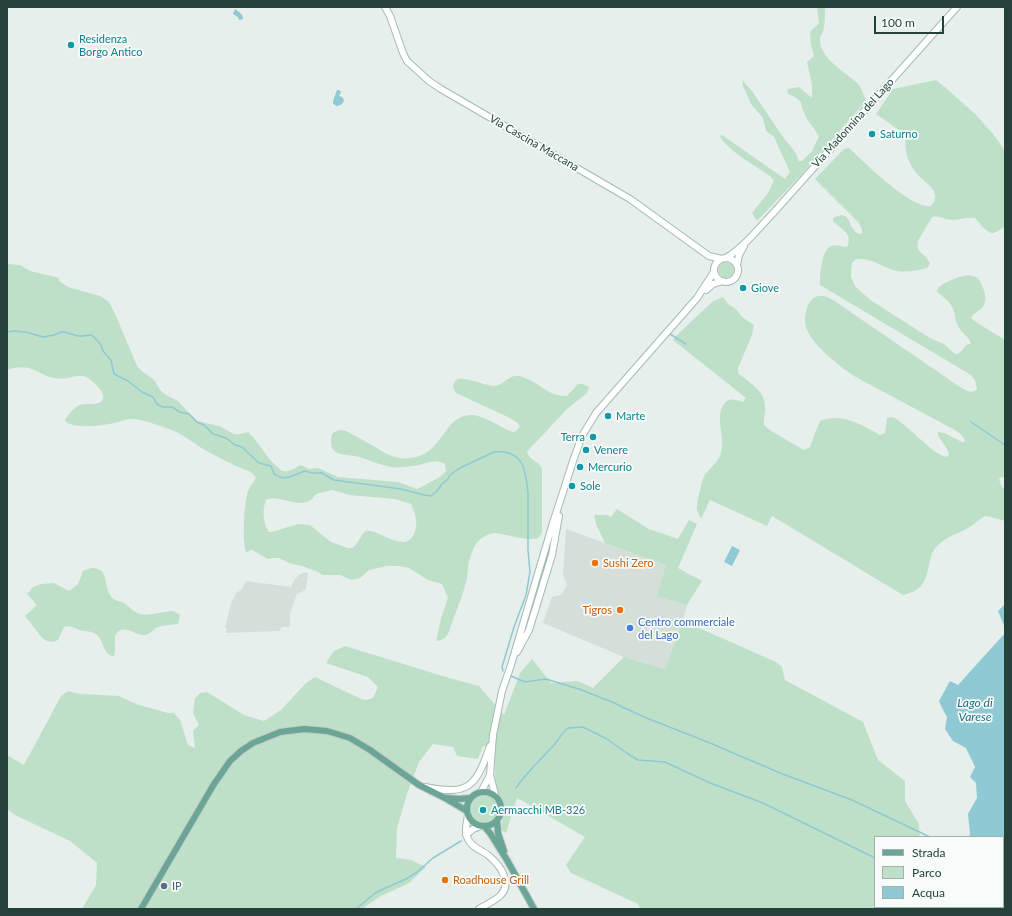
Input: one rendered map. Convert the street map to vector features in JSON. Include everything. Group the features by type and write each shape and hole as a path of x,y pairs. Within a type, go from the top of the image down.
{"main road":[{"name":"Via Cascina Maccana","path":"385,7 390,16 403,54 407,61 429,81 630,199 709,256 724,258"},
{"name":"Via Madonnina del Lago","path":"724,258 732,254 749,239 957,7"},
{"name":"Via Madonnina del Lago","path":"737,265 739,255 749,239"},
{"path":"709,256 716,276 723,281"},
{"path":"419,785 454,791 465,788 475,779 482,768 493,735 502,691 565,485 582,436 596,413 697,298 713,284 723,281 730,281 736,276 738,273 737,265 734,261 724,258 718,261 697,298"},
{"path":"511,665 529,630 552,554 565,485"},
{"path":"543,582 540,578 545,551"},
{"path":"526,614 531,607 537,586 543,582"},
{"path":"141,909 214,784 230,761 253,743 280,732 304,729 327,731 350,738 370,750 419,785 445,798 467,813 473,822 483,826 490,833 534,909"},
{"path":"493,735 490,775 496,798"},
{"path":"481,792 490,775"},
{"path":"466,835 473,829 494,823 500,816 501,806 492,794 481,792 476,794 468,802 466,835 471,844 498,864 506,881 504,889 499,897 479,909"},
{"path":"445,798 471,798"},
{"path":"497,820 498,833 507,860"}],"shaded area":[{"path":"566,529 667,565 658,595 687,605 683,621 665,669 624,657 543,623 552,597 561,595 567,586 563,574"},
{"path":"305,572 308,573 306,588 297,594 290,614 290,627 281,627 280,631 226,633 227,628 225,628 231,603 236,593 241,590 246,581 291,587 295,579 300,574"}],"green space":[{"path":"817,7 824,7 825,10 824,27 820,38 823,52 834,64 858,84 866,101 801,175 757,221 752,213 768,193 774,180 736,153 719,136 722,135 785,179 790,172 774,137 766,131 763,118 751,104 742,80 752,91 795,152 799,161 802,161 812,151 819,136 807,119 801,102 788,94 787,89 799,87 812,98 812,85 807,62 814,56 810,32 819,23"},
{"path":"936,80 975,114 994,135 1005,151 1005,227 991,233 986,230 975,218 952,220 932,217 918,241 918,249 930,264 927,268 910,271 897,271 871,261 856,259 852,263 851,277 855,286 872,301 930,338 944,344 955,354 960,352 966,345 971,344 969,339 957,325 954,310 946,299 937,292 938,288 956,278 967,275 978,278 984,289 985,302 984,306 971,318 1005,340 1005,477 999,479 1005,491 1005,521 985,516 970,527 942,542 932,553 926,577 922,585 915,591 903,595 772,516 767,526 710,500 701,519 697,507 702,481 705,474 718,459 722,446 720,421 721,409 728,400 743,402 746,398 673,340 712,302 723,297 742,317 754,325 752,335 738,368 738,373 762,395 765,408 764,425 771,431 804,450 810,447 820,421 836,418 859,424 880,435 885,433 887,418 895,418 935,452 946,457 949,455 948,452 937,432 944,433 965,442 962,436 955,430 854,376 841,367 828,356 811,337 807,330 805,321 806,310 811,301 819,296 827,297 966,391 973,392 977,389 975,380 971,375 820,285 820,275 825,253 833,245 847,247 849,242 849,238 845,232 833,221 833,218 839,216 846,217 855,231 859,234 862,233 859,223 815,179 844,149 849,148 900,193 912,200 922,205 931,206 934,201 935,193 916,173 908,160 906,135 876,114 893,89"},
{"path":"726,262 733,267 734,270 729,277 726,278 719,273 718,270 723,263"},
{"path":"7,264 20,265 30,271 59,278 59,281 68,287 100,296 109,302 137,366 154,380 161,391 178,401 197,421 219,426 234,434 248,432 271,461 282,471 289,471 301,465 309,469 318,468 338,477 398,482 417,489 440,477 446,471 445,464 433,461 405,467 383,465 334,451 331,442 332,434 339,430 346,431 389,455 412,458 430,450 455,421 466,416 473,415 482,417 512,432 515,432 520,427 518,423 510,418 456,393 453,384 458,379 494,386 509,378 519,376 560,396 567,396 578,384 583,384 589,387 587,393 567,409 527,452 528,455 542,468 542,532 538,538 535,539 495,533 483,537 479,541 471,556 467,578 449,632 447,636 436,641 448,598 442,584 428,580 409,568 399,566 387,566 369,570 360,578 351,580 340,575 323,575 316,571 289,563 279,558 268,559 252,550 246,552 244,539 245,513 248,491 256,478 253,474 205,450 182,435 159,425 136,419 129,419 104,425 72,425 65,420 76,407 99,403 103,399 101,391 92,381 87,377 82,376 61,379 46,376 24,367 7,370","holes":["333,490 349,495 395,499 411,504 416,522 414,534 410,540 404,542 391,539 371,531 366,531 352,548 348,548 331,542 310,525 298,524 272,532 269,532 265,525 264,512 266,500 279,499 299,503 311,500 316,494"]},
{"path":"617,509 649,529 678,539 689,520 697,524 678,568 702,581 687,605 657,596 666,565 605,543 596,524 594,515 607,515 611,517"},
{"path":"91,568 97,569 104,574 109,592 117,601 124,603 140,614 171,611 175,612 180,615 178,624 159,627 144,635 129,630 119,631 115,636 114,656 108,654 95,633 66,626 64,627 58,640 50,642 47,641 39,635 25,616 37,605 27,594 33,587 41,584 54,583 69,591 78,584 83,571"},
{"path":"683,621 776,662 782,667 785,680 863,722 878,760 905,781 905,801 919,824 920,836 874,836 874,908 934,908 640,909 638,904 571,873 566,865 585,837 517,798 506,833 501,830 504,809 497,793 495,776 495,748 483,746 478,759 457,756 453,747 433,744 419,762 407,794 397,828 396,858 411,860 426,867 409,883 379,897 362,909 82,909 96,885 97,863 70,841 15,815 7,809 7,755 24,765 61,696 68,691 80,694 119,696 136,704 168,713 174,713 180,720 188,745 195,748 193,731 199,725 193,713 195,698 200,693 207,692 244,715 264,721 281,710 306,683 315,677 359,698 366,700 373,698 378,687 368,677 326,663 334,651 345,646 479,686 504,715 520,673 532,659 551,683 578,681 593,688 624,657 665,669"},
{"path":"484,796 493,800 497,809 493,818 484,822 475,818 471,809 475,800"}],"water":[{"path":"235,9 242,14 243,19 239,20 238,17 233,14"},
{"path":"337,90 341,92 339,96 344,100 342,104 337,106 333,104 333,101"},
{"path":"732,546 740,550 732,566 724,562"},
{"path":"1005,604 1005,628 998,611"},
{"name":"Lago di Varese","path":"1005,633 1005,909 988,908 1004,908 1004,836 969,836 968,814 977,798 976,783 970,777 975,767 966,748 953,741 945,729 947,717 939,701 950,681 958,685"}],"waterway":[{"path":"7,332 26,332 43,337 61,332 78,336 91,335 101,345 103,351 111,360 114,374 128,381 142,392 153,397 158,405 163,407 172,407 180,412 189,414 213,434 226,438 235,445 242,447 259,463 271,466 274,474 282,478 290,477 305,471 322,473 334,480 401,489 431,496 448,479 450,475 460,468 494,452 506,452 514,455 522,464 527,482 528,550 530,572 526,595 514,627 502,667 503,671"},
{"path":"670,334 686,344"},
{"path":"971,422 1005,445"},
{"path":"511,676 525,682 546,679 579,689 780,773 852,800 928,836"},
{"path":"516,788 568,728 583,727 607,739 638,760 665,762 710,783 763,803 874,858"},
{"path":"356,909 374,894 416,873 433,858 461,841"}],"place":[{"name":"Residenza Borgo Antico","path":"71,45"},
{"name":"Saturno","path":"872,134"},
{"name":"Giove","path":"743,288"},
{"name":"Marte","path":"608,416"},
{"name":"Terra","path":"593,437"},
{"name":"Venere","path":"586,450"},
{"name":"Mercurio","path":"580,467"},
{"name":"Sole","path":"572,486"},
{"name":"Sushi Zero","path":"595,563"},
{"name":"Tigros","path":"620,610"},
{"name":"Centro commerciale del Lago","path":"630,628"},
{"name":"Aermacchi MB-326","path":"483,810"},
{"name":"Roadhouse Grill","path":"445,880"},
{"name":"IP","path":"164,886"}]}
